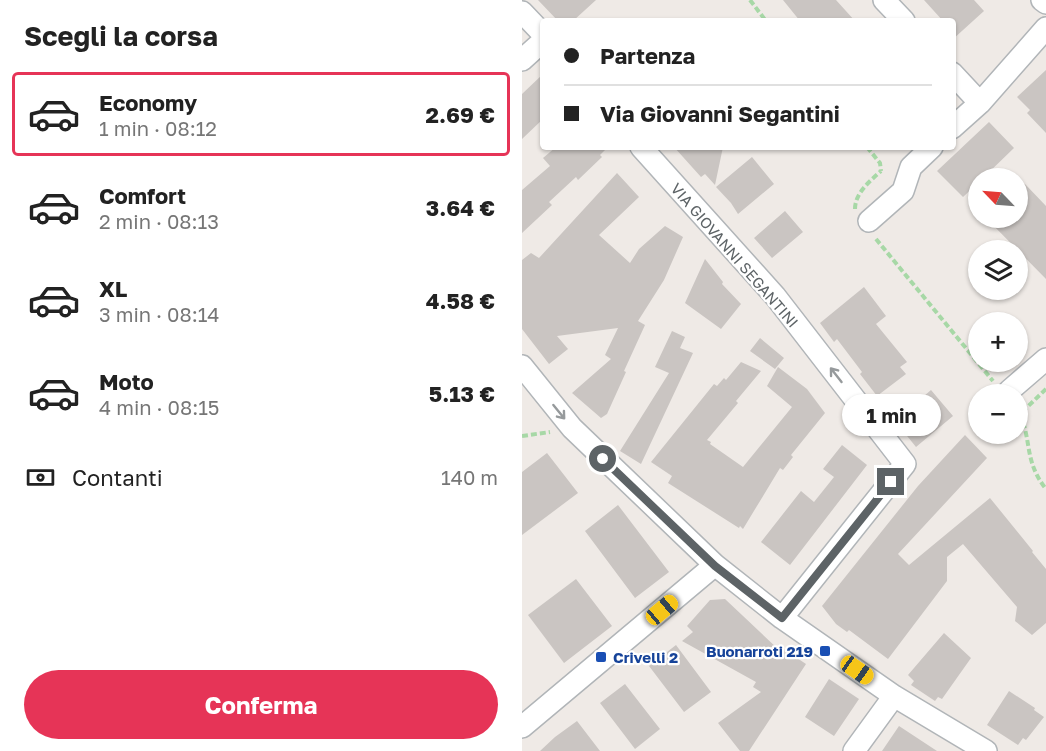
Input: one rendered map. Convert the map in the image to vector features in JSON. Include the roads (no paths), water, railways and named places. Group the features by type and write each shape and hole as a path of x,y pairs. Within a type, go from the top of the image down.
{"street":[{"path":"884,0 901,18"},
{"path":"1042,0 1046,3"},
{"path":"522,12 540,31"},
{"path":"956,124 980,103 1046,28"},
{"path":"522,60 540,44"},
{"path":"956,77 980,103"},
{"name":"VIA GIOVANNI SEGANTINI","path":"644,150 775,296 905,464 782,618"},
{"path":"865,223 903,191 911,167 929,150"},
{"path":"1009,384 1046,359"},
{"path":"522,366 572,428 715,566 782,618 894,696 986,751"},
{"path":"522,727 715,566"},
{"path":"854,751 894,696"}],"place":[{"name":"Buonarroti 219","path":"825,651"},
{"name":"Crivelli 2","path":"601,657"}]}
